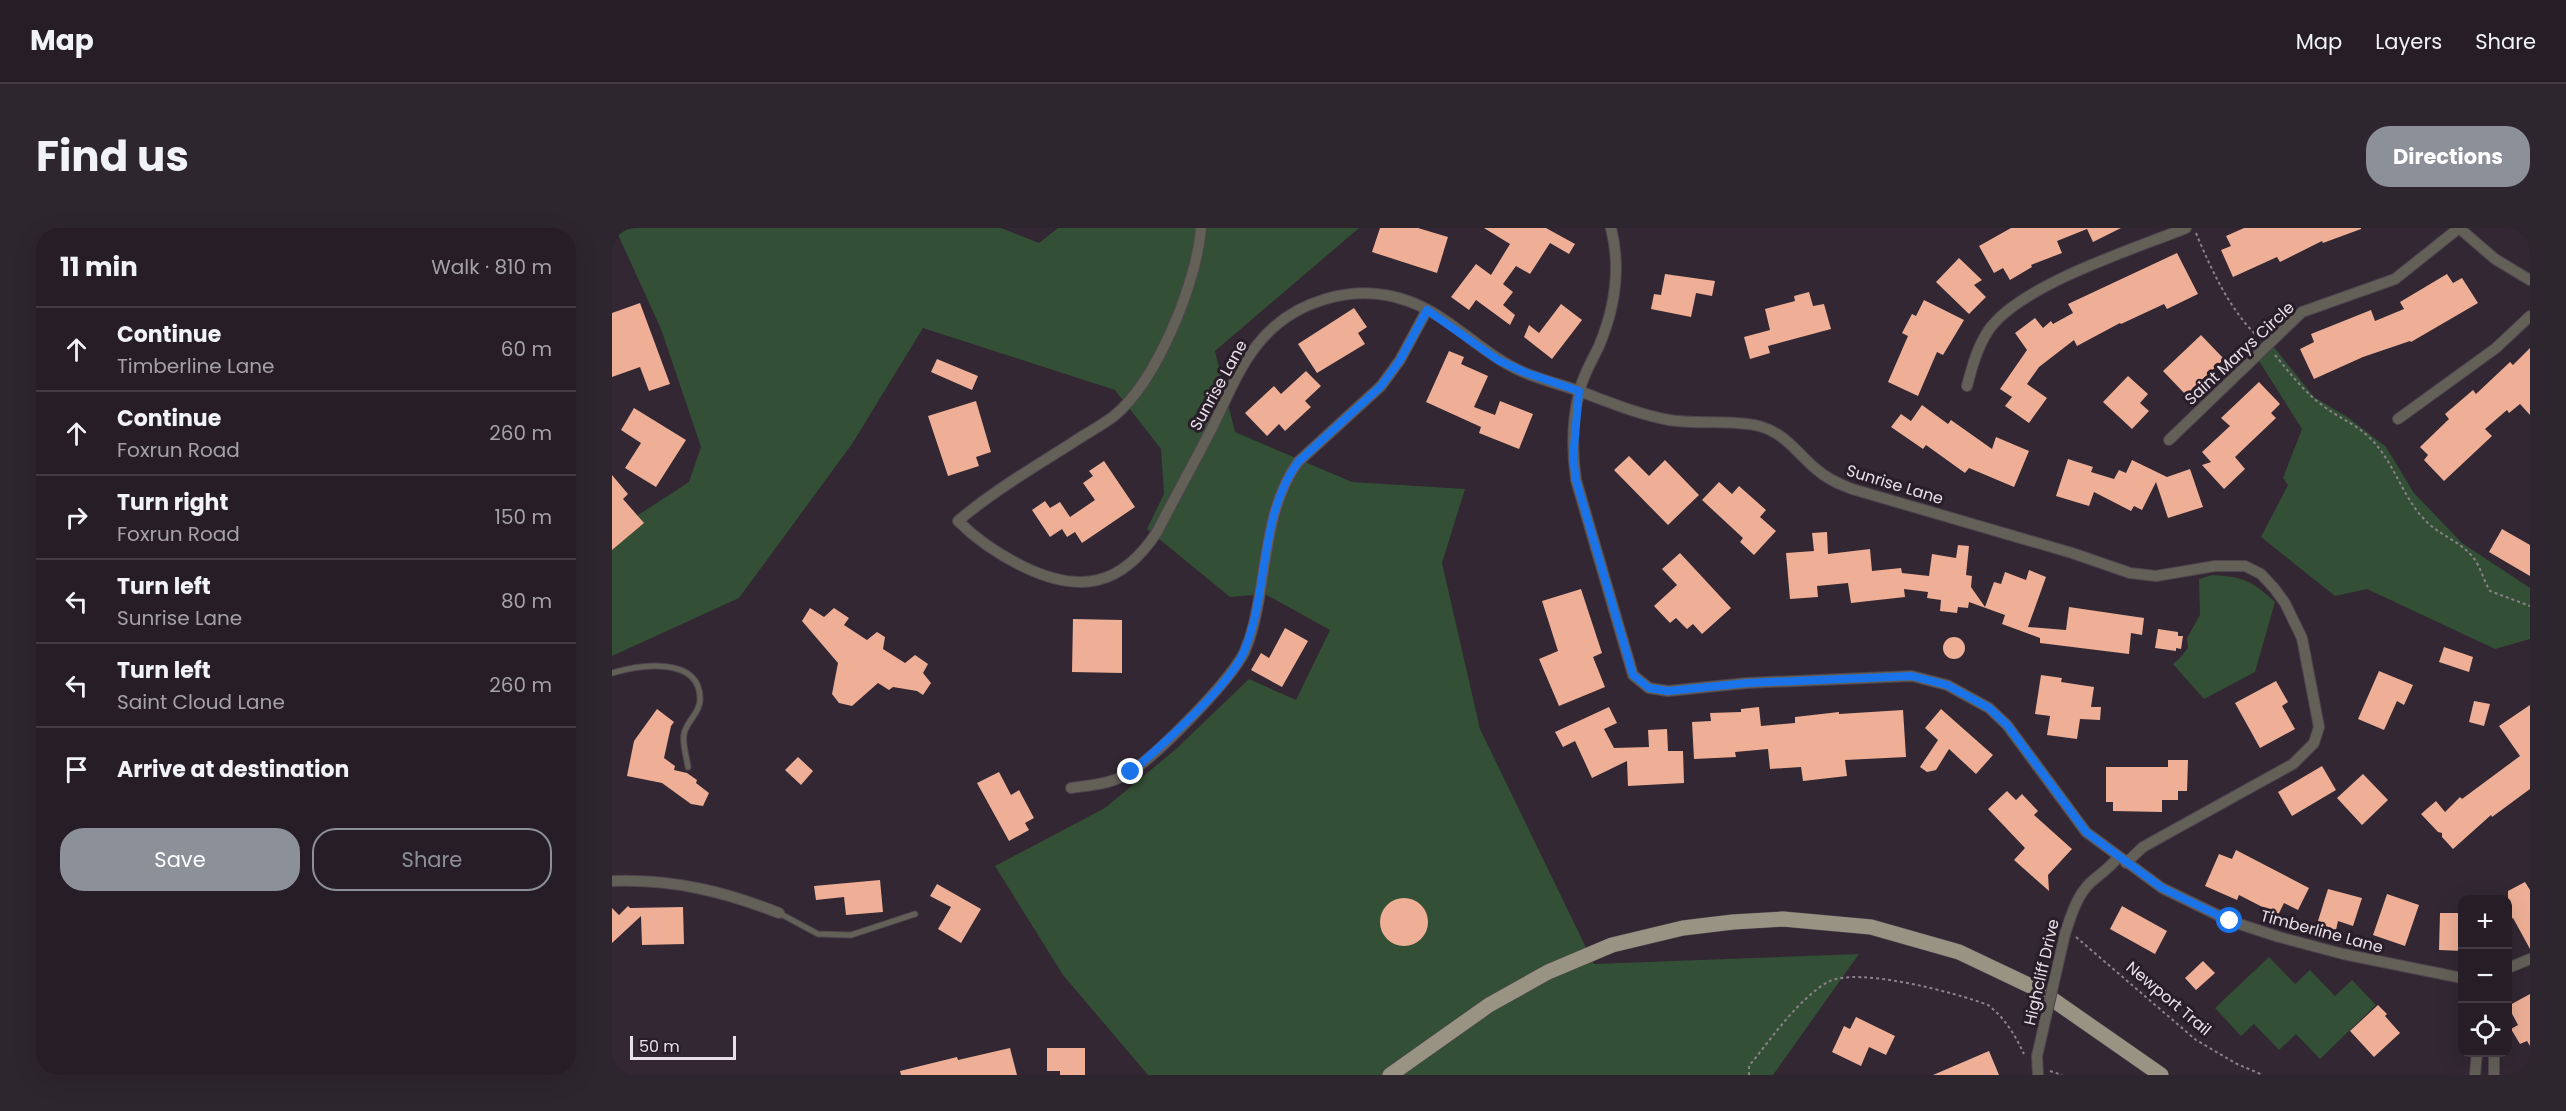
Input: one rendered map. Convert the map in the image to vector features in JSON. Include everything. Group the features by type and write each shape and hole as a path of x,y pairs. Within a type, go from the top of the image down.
{"main road":[{"path":"1390,1075 1489,1005 1548,972 1612,945 1683,928 1783,919 1871,927 1959,952 2039,990 2161,1075"}],"street":[{"name":"Sunrise Lane","path":"1201,228 1199,253 1191,282 1165,341 1135,396 1113,416 984,499 958,521 975,537 1009,559 1040,574 1064,582 1086,582 1107,578 1124,569 1138,558 1148,545 1244,364 1271,330 1312,305 1346,293 1384,294 1408,301 1427,310 1498,360 1626,410 1671,420 1761,426 1782,436 1832,481 1852,489 2072,553 2130,573 2156,576 2230,565 2245,566 2261,574 2285,603 2302,638 2319,727 2314,743 2293,764 2143,846 2122,860"},
{"name":"Timberline Lane","path":"1611,228 1616,257 1614,298 1606,329 1579,391 1573,458 1576,480 1633,675 1649,688 1668,691 1747,683 1912,676 1947,685 1989,708 2027,749 2075,820 2086,832 2162,888 2230,921 2269,934 2343,954 2458,977"},
{"path":"1967,386 1978,350 1989,330 2026,297 2056,282 2186,228"},
{"path":"2459,228 2495,259 2530,280"},
{"name":"Saint Marys Circle","path":"2169,440 2302,312 2395,279 2459,228"},
{"path":"1071,788 1107,782 1131,772 1228,677 1244,652 1254,624 1275,513 1288,475 1298,462 1381,386 1400,360 1427,310"},
{"path":"2398,419 2496,348 2530,316"},
{"name":"Highcliff Drive","path":"2038,1066 2071,911 2089,884 2122,860"},
{"path":"612,881 640,880 702,888 728,894 779,913"},
{"path":"2512,966 2530,959"},
{"path":"2475,1075 2477,1057"},
{"path":"2494,1057 2494,1075"}],"lane":[{"path":"612,674 628,668 663,666 676,668 693,679 698,688 700,702 684,735 688,767"},
{"path":"779,913 818,934 850,935 915,914"}],"path":[{"path":"2193,228 2231,305 2241,320 2267,346 2304,390 2324,408 2347,419 2383,453 2424,519 2440,533 2467,550 2477,561 2490,591 2530,606"},
{"name":"Newport Trail","path":"2065,931 2196,1040 2236,1064 2263,1075"},
{"path":"1749,1075 1749,1066 1805,1001 1828,982 1852,976 1885,978 1988,1005 2007,1024 2028,1061 2038,1066"}],"green space":[{"path":"615,228 1001,228 1039,243 1058,228 1359,228 1215,351 1235,432 1352,482 1465,489 1442,563 1480,729 1594,964 1859,954 1773,1075 1148,1075 1063,975 995,866 1105,808 1176,749 1249,679 1296,700 1330,630 1265,594 1230,597 1147,529 1164,494 1161,449 1115,390 923,328 852,444 739,598 612,656 612,532 689,482 701,447 661,329"},
{"path":"2274,347 2314,397 2349,418 2386,447 2414,493 2462,543 2530,588 2530,639 2495,649 2367,589 2335,596 2261,537 2288,485 2283,478 2302,429 2259,361"},
{"path":"2213,575 2247,581 2275,602 2255,672 2204,699 2173,664 2188,648 2187,638 2200,615 2199,579"},
{"path":"2269,957 2295,984 2310,970 2335,996 2352,980 2376,1005 2320,1059 2296,1034 2279,1050 2254,1024 2241,1036 2215,1008"}],"building":[{"path":"1380,228 1418,228 1448,237 1437,273 1372,252"},
{"path":"1484,228 1546,228 1575,244 1569,254 1550,243 1530,274 1516,266 1503,284 1513,292 1503,305 1515,315 1510,325 1476,300 1469,310 1451,297 1476,264 1491,275 1510,244"},
{"path":"2011,228 2121,228 2093,242 2087,229 2057,241 2062,253 2031,265 2032,267 2010,280 2003,268 1994,273 1979,246"},
{"path":"2244,228 2361,229 2323,243 2322,241 2280,262 2277,257 2233,277 2221,250 2231,246 2226,236"},
{"path":"2177,253 2198,294 2167,309 2164,304 2120,323 2077,346 2074,340 2039,367 2027,384 2047,398 2029,423 2005,406 2012,397 2000,389 2027,350 2015,333 2035,318 2043,328 2051,321 2053,324 2073,313 2068,304"},
{"path":"1959,258 1982,280 1974,285 1986,297 1969,314 1936,282"},
{"path":"1665,274 1715,281 1712,296 1696,293 1691,317 1651,309 1654,294 1661,295"},
{"path":"2447,274 2453,283 2462,278 2478,303 2411,342 2363,357 2314,379 2300,349 2314,342 2311,334 2371,310 2375,321 2404,309 2400,302"},
{"path":"1809,292 1813,306 1824,304 1831,329 1768,346 1770,353 1750,359 1744,337 1770,330 1765,309 1795,301 1794,296"},
{"path":"1924,300 1964,320 1943,355 1937,352 1918,396 1888,382 1908,336 1902,333 1912,314 1916,316"},
{"path":"640,303 670,384 649,391 640,367 612,377 612,313"},
{"path":"1561,304 1582,320 1552,359 1524,337 1529,325 1539,333"},
{"path":"1354,308 1367,327 1358,333 1365,344 1317,373 1298,344"},
{"path":"2201,335 2224,359 2186,395 2163,371"},
{"path":"2530,348 2530,415 2520,404 2509,413 2507,410 2485,429 2492,436 2444,481 2424,460 2428,455 2420,447 2449,419 2445,414 2473,390 2476,394 2510,362 2513,365"},
{"path":"1449,351 1464,357 1461,364 1488,376 1474,407 1495,415 1500,401 1533,414 1519,449 1479,433 1481,427 1426,402"},
{"path":"937,359 978,376 972,390 931,372"},
{"path":"1306,371 1321,386 1305,401 1311,407 1285,431 1279,424 1267,436 1245,413 1274,386 1281,394"},
{"path":"2128,376 2148,394 2140,403 2149,411 2132,429 2103,402"},
{"path":"2259,382 2280,404 2271,413 2276,418 2235,457 2245,469 2224,489 2202,465 2211,462 2202,452 2230,426 2221,418"},
{"path":"976,401 991,452 976,457 979,466 948,476 928,416"},
{"path":"1922,405 1948,424 1951,420 1992,449 1996,437 2029,451 2014,487 1969,468 1965,473 1926,445 1923,449 1891,427 1901,414 1911,421"},
{"path":"634,408 686,440 656,487 625,468 641,443 621,430"},
{"path":"1629,456 1649,476 1665,460 1699,495 1668,525 1614,470"},
{"path":"2068,459 2093,467 2091,472 2114,479 2119,470 2126,473 2132,460 2167,477 2190,469 2203,507 2168,518 2156,482 2142,510 2134,506 2131,511 2094,492 2089,506 2056,496"},
{"path":"1104,461 1135,507 1082,543 1075,532 1067,537 1062,529 1050,537 1032,510 1045,501 1050,508 1060,502 1070,517 1095,500 1083,483 1093,476 1089,471"},
{"path":"612,475 628,494 623,499 644,523 612,550"},
{"path":"1719,482 1732,494 1739,486 1766,510 1760,517 1776,531 1754,555 1740,542 1743,538 1702,500"},
{"path":"2502,529 2530,545 2530,576 2489,552"},
{"path":"1827,532 1828,554 1870,549 1872,571 1901,568 1902,573 1929,576 1932,554 1956,558 1958,545 1969,546 1966,575 1972,576 1971,587 1985,607 1994,582 2001,584 2005,572 2026,580 2029,570 2046,577 2028,627 2066,630 2069,607 2144,618 2142,635 2131,633 2129,654 2040,643 2040,638 2002,624 2005,615 1969,602 1968,608 1958,607 1957,613 1940,611 1941,600 1927,598 1928,592 1904,589 1905,597 1851,603 1848,583 1817,586 1818,597 1790,599 1786,553 1814,551 1812,533"},
{"path":"1680,553 1731,608 1702,634 1693,624 1687,629 1676,618 1670,623 1654,606 1677,585 1662,569"},
{"path":"1581,589 1602,653 1593,657 1605,687 1559,706 1539,659 1558,651 1542,601"},
{"path":"810,608 824,617 834,608 849,618 844,625 867,640 877,632 885,637 883,649 905,663 915,655 928,664 923,673 931,683 923,695 917,691 893,687 889,690 878,683 852,706 839,703 832,694 838,663 802,621"},
{"path":"1073,619 1122,620 1122,673 1072,672"},
{"path":"1285,628 1308,641 1282,687 1251,670 1261,653 1269,658"},
{"path":"2158,629 2178,632 2178,636 2183,636 2181,649 2176,648 2176,651 2155,648"},
{"path":"1954,637 1962,640 1965,648 1962,656 1954,659 1946,656 1943,648 1946,640"},
{"path":"2444,647 2473,657 2469,672 2439,662"},
{"path":"2379,671 2413,685 2404,705 2397,701 2384,730 2358,719"},
{"path":"2041,675 2062,678 2061,682 2094,687 2091,707 2101,707 2100,720 2080,719 2077,739 2047,735 2050,716 2035,714"},
{"path":"2276,681 2288,702 2282,706 2295,729 2260,748 2235,703"},
{"path":"2474,701 2490,704 2484,726 2469,722"},
{"path":"2530,705 2530,789 2492,817 2491,815 2453,849 2442,837 2442,833 2438,832 2421,814 2436,801 2445,812 2460,797 2462,799 2520,756 2499,726"},
{"path":"1609,707 1617,723 1604,729 1614,748 1649,747 1648,730 1667,729 1668,751 1683,751 1684,783 1628,786 1627,761 1592,778 1575,741 1563,747 1555,732"},
{"path":"1759,707 1761,726 1795,723 1795,717 1839,712 1839,714 1903,710 1906,757 1845,760 1847,776 1803,781 1801,767 1770,769 1768,749 1735,752 1736,757 1694,759 1692,722 1711,721 1710,713 1741,712 1741,709"},
{"path":"657,709 674,722 671,726 664,758 675,766 674,770 687,773 709,793 703,806 691,804 662,783 627,776 634,741"},
{"path":"1941,709 1993,755 1976,774 1949,749 1936,770 1927,772 1920,767 1938,740 1925,728"},
{"path":"798,757 813,771 801,785 785,770"},
{"path":"2168,760 2188,760 2187,791 2178,791 2178,800 2162,800 2162,812 2113,811 2113,802 2106,802 2106,767 2168,767"},
{"path":"2322,766 2336,790 2292,816 2278,792"},
{"path":"999,772 1011,795 1019,790 1034,818 1025,823 1029,830 1009,841 977,783"},
{"path":"2363,774 2388,800 2362,825 2337,798"},
{"path":"2007,791 2016,800 2022,794 2038,811 2034,815 2072,849 2048,875 2049,891 2014,860 2025,848 1988,809"},
{"path":"2236,850 2309,888 2298,910 2284,903 2278,915 2239,895 2237,900 2205,886 2219,854 2232,859"},
{"path":"880,880 883,912 846,915 844,897 816,900 814,886"},
{"path":"2525,882 2530,890 2530,949 2512,919 2512,895 2508,895 2508,891"},
{"path":"937,884 981,909 961,943 938,929 951,907 930,896"},
{"path":"2328,889 2362,898 2353,926 2338,921 2336,930 2317,924"},
{"path":"2387,894 2419,905 2405,946 2373,935"},
{"path":"1399,898 1409,898 1421,905 1428,917 1428,927 1421,939 1409,946 1399,946 1384,935 1380,927 1380,917 1391,902"},
{"path":"628,906 630,908 683,907 684,944 642,945 641,916 612,943 612,908 619,915"},
{"path":"2122,906 2167,931 2155,954 2110,929"},
{"path":"2440,913 2458,913 2458,951 2439,950"},
{"path":"2203,961 2215,973 2196,990 2185,978"},
{"path":"2530,994 2530,1046 2527,1041 2520,1044 2512,1031 2518,1025 2512,1014 2512,1004"},
{"path":"2378,1005 2400,1033 2374,1057 2350,1031"},
{"path":"1856,1017 1895,1036 1886,1055 1869,1047 1861,1066 1832,1052 1844,1026 1850,1029"},
{"path":"1010,1048 1017,1075 901,1075 900,1071 957,1057 958,1060"},
{"path":"1047,1048 1085,1048 1085,1075 1060,1075 1060,1071 1047,1071"},
{"path":"1989,1051 1999,1075 1933,1075"}],"route":[{"path":"1131,772 1153,753 1228,677 1244,652 1254,624 1275,513 1288,475 1298,462 1381,386 1400,360 1427,310 1498,360 1524,372 1579,391 1573,438 1576,480 1633,675 1649,688 1668,691 1747,683 1912,676 1947,685 1989,708 2007,725 2027,749 2075,820 2086,832 2162,888 2199,908 2230,921"}]}
